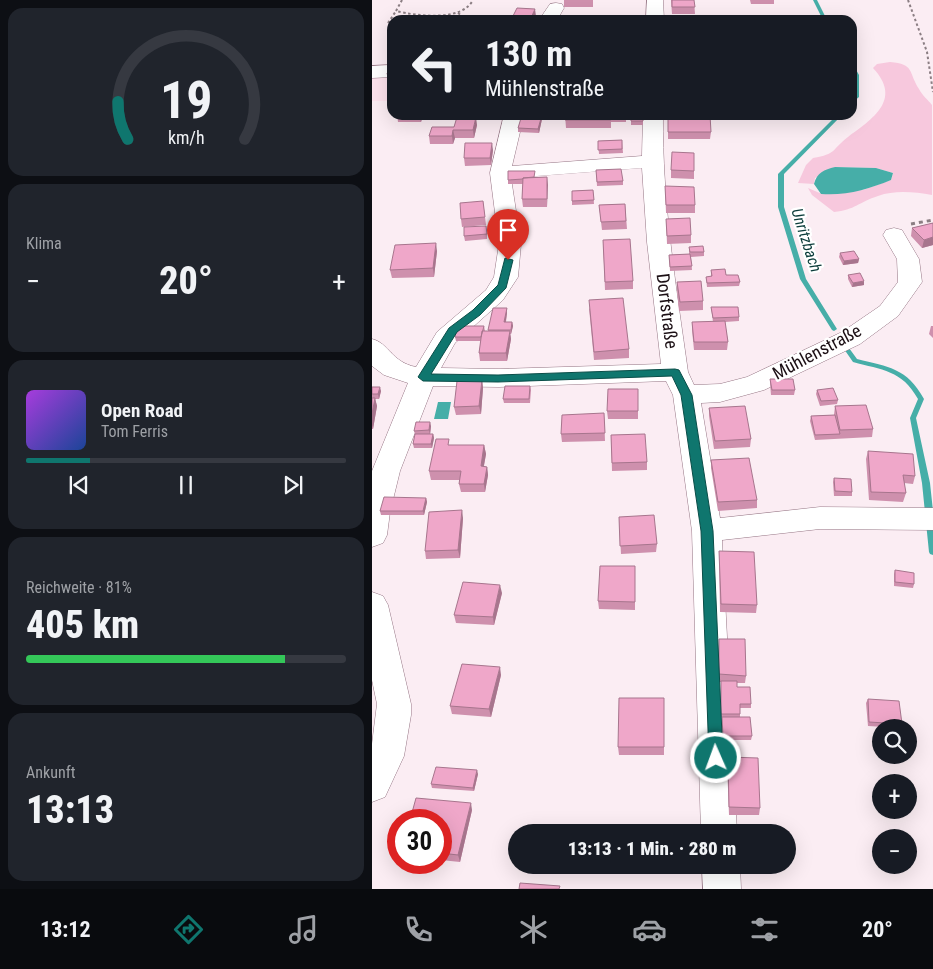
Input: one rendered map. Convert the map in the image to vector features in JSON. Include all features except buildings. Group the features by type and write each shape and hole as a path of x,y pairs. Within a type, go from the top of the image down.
{"street":[{"path":"654,0 655,15"},
{"path":"372,72 387,71"},
{"path":"372,535 375,512 386,471 423,377 449,334 495,295 506,277 510,244 500,173 513,120"},
{"name":"Dorfstraße","path":"653,120 652,161 658,242 707,531 719,824"},
{"path":"500,173 652,161"},
{"name":"Mühlenstraße","path":"372,347 388,366 412,376 681,384 720,394 755,384 851,338 889,311 910,282 908,259 894,235"},
{"path":"707,531 768,520 868,515 921,518"},
{"path":"372,605 394,704 394,721 387,751 372,785"},
{"path":"721,874 722,889"}],"path":[{"path":"393,15 401,5 402,0"},
{"path":"396,11 407,14 458,13 470,6 473,0"},
{"path":"908,0 928,52 932,92"}],"shaded area":[{"path":"890,62 904,65 910,70 920,91 932,105 932,195 911,192 884,194 847,210 834,212 812,195 808,188 822,194 863,190 891,180 893,173 876,168 835,167 815,178 814,184 798,183 806,165 813,158 833,151 881,108 885,99 885,90 882,79 873,68 877,64"},
{"path":"387,73 387,101 372,101 372,74"}],"water":[{"path":"835,167 876,168 893,173 891,180 866,189 839,194 821,194 814,184 815,180 822,172"},
{"path":"438,402 451,402 448,419 434,419"}],"waterway":[{"name":"Unritzbach","path":"815,0 822,15"},
{"name":"Unritzbach","path":"857,75 857,97"},
{"name":"Unritzbach","path":"834,329 803,279 781,207 781,174 835,120"},
{"name":"Unritzbach","path":"847,349 855,361 885,368 902,376 916,389 921,399 913,418 926,483 933,552"}],"route":[{"path":"508,260 506,277 502,286 495,295 446,338 423,377 498,378 675,372 686,395 707,531 716,758"}]}
